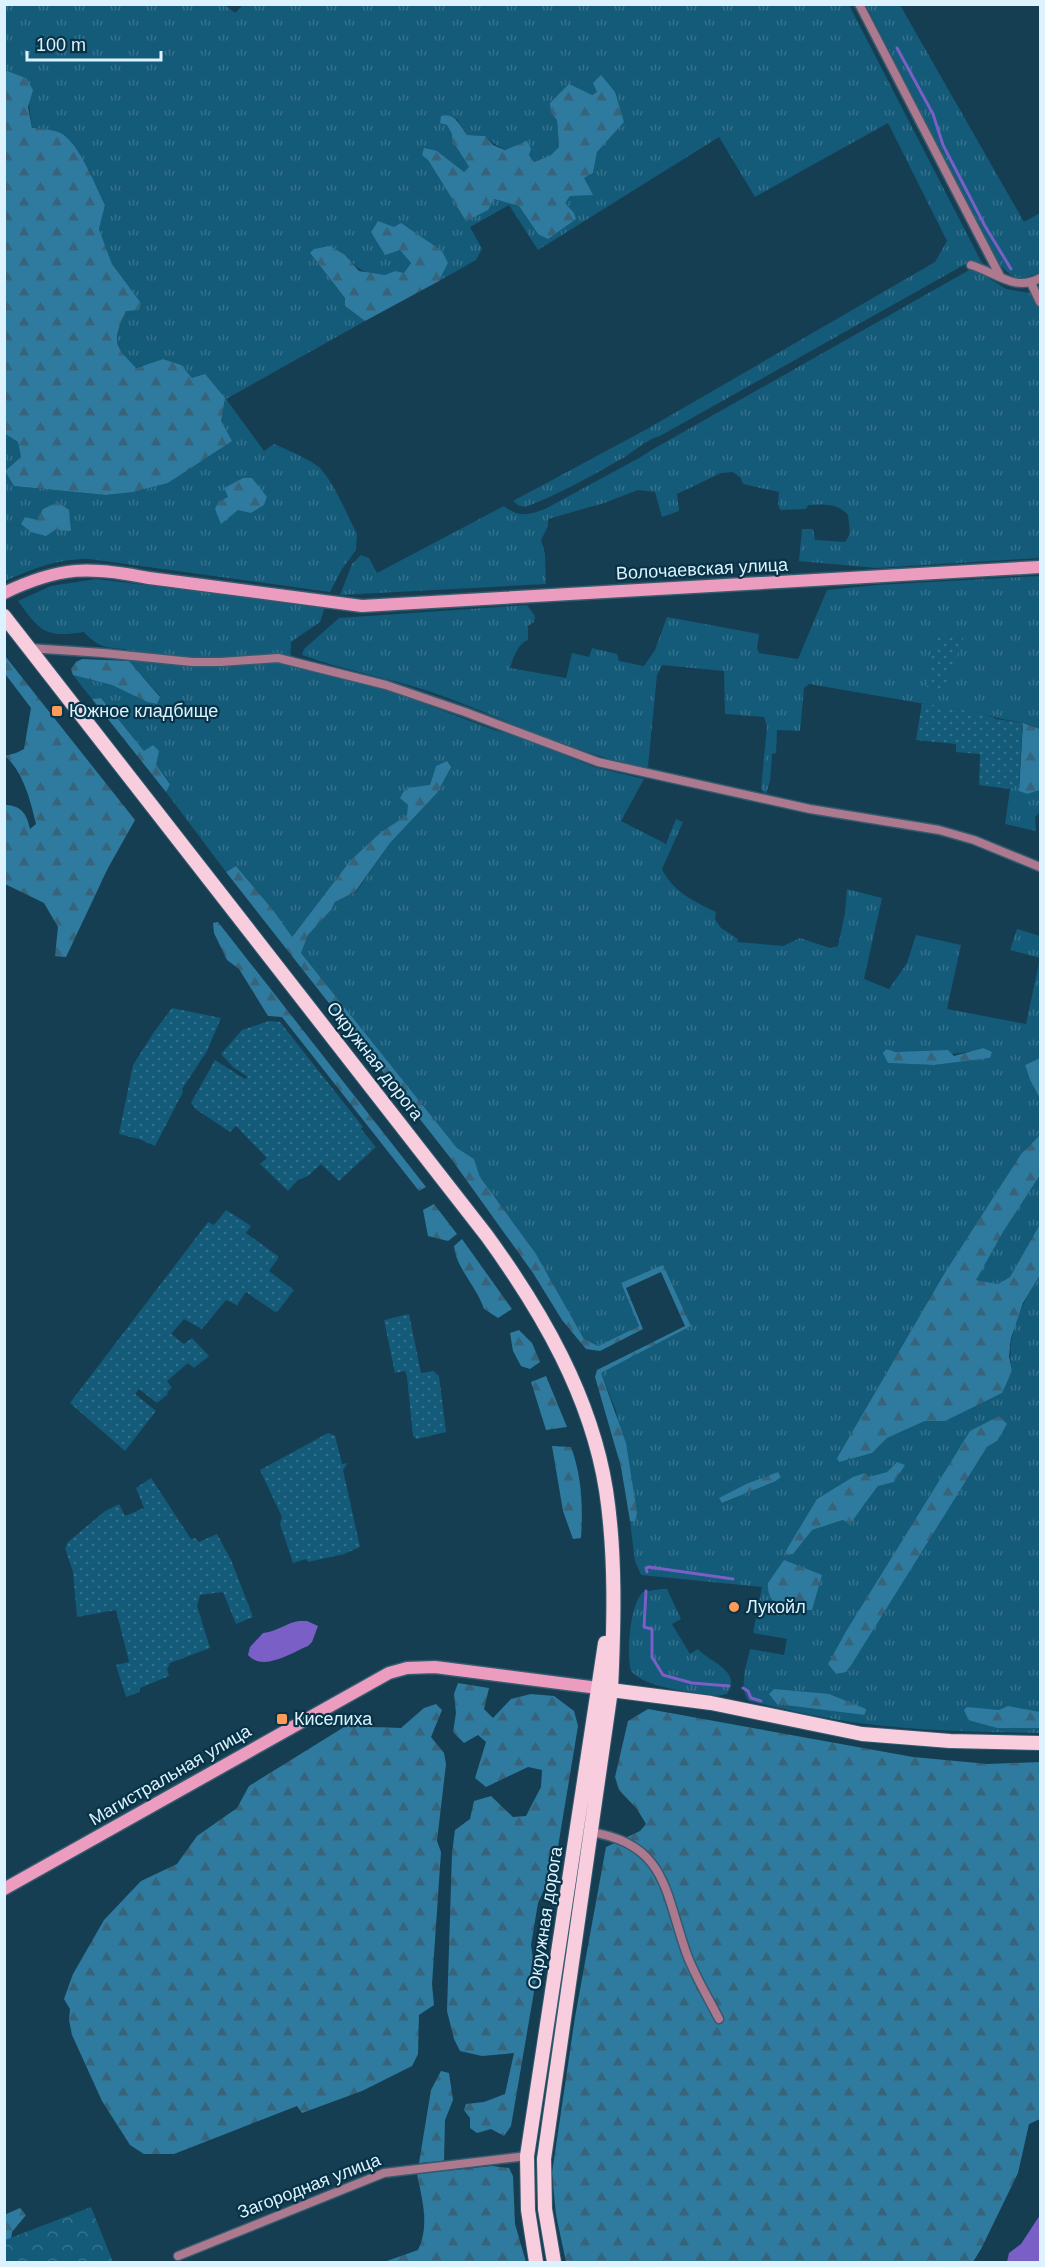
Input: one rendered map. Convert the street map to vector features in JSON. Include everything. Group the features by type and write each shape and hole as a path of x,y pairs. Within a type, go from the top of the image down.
{"main road":[{"name":"Окружная дорога","path":"4,616 449,1186 508,1265 535,1306 567,1367 596,1446 606,1490 612,1579 590,1832 544,2158 545,2209 554,2262"},
{"name":"Окружная дорога","path":"536,2262 528,2210 527,2156 604,1689"},
{"path":"604,1689 711,1703 870,1735 961,1742 1041,1743"}],"street":[{"path":"859,4 1000,276"},
{"path":"972,265 1019,284 1031,283 1041,278"},
{"path":"1031,283 1041,302"},
{"name":"Волочаевская улица","path":"4,593 32,581 74,570 121,572 365,606 1041,567"},
{"path":"29,648 199,662 278,658 386,685 476,715 598,762 810,809 939,830 974,840 1041,867"},
{"name":"Магистральная улица","path":"4,1889 388,1673 407,1668 435,1667 604,1689"},
{"path":"590,1832 611,1835 642,1851 660,1873 687,1955 719,2019"},
{"name":"Загородная улица","path":"178,2256 384,2173 527,2156"}],"green space":[{"path":"244,4 849,5 983,265 969,262 650,440 623,458 563,491 525,507 513,501 647,429 935,262 947,241 888,123 755,197 719,137 538,250 509,205 470,227 482,249 476,260 439,281 448,263 400,250 411,263 404,273 386,275 373,275 362,271 345,255 310,253 345,298 345,306 365,321 226,399 264,451 274,444 311,462 320,468 336,491 357,534 356,550 342,569 330,592 89,559 46,565 5,581 5,471 14,486 106,495 133,492 168,483 231,441 192,378 180,365 163,359 135,368 122,353 117,337 126,311 141,303 112,264 99,229 105,205 82,158 61,133 32,128 26,78 5,70 4,5 225,5 235,13","holes":["598,92 624,122 597,152 593,173 583,178 565,203 569,210 538,234 519,206 494,199 487,210 466,220 428,160 437,151 464,172 469,167 452,140 453,134 447,125 457,119 467,135 485,136 505,149 529,155 534,162 551,155 559,147 557,120 551,113","243,478 252,478 267,498 264,505 251,513 219,501 228,497 224,488"]},
{"path":"866,5 900,5 1024,222 1040,213 1040,272 1026,277 1015,277 1006,271 996,259"},
{"path":"5,70 26,78 33,90 28,107 32,128 57,132 70,141 87,167 105,205 99,229 112,264 141,303 139,310 126,311 122,321 117,342 122,353 136,368 163,359 181,365 192,378 205,374 225,398 221,421 232,441 168,483 133,492 106,495 14,486 5,471 21,457 18,442 4,433"},
{"path":"601,75 615,92 624,122 597,152 593,173 584,178 593,195 570,196 565,203 576,219 548,239 538,234 519,206 494,199 488,210 466,221 428,160 422,155 424,148 437,151 464,172 469,167 452,140 452,134 447,125 440,123 441,116 446,115 453,118 467,135 485,136 493,145 505,150 527,141 531,149 529,155 534,162 551,155 559,147 557,120 551,113 550,103 569,84 592,95 597,92 593,83"},
{"path":"378,221 394,227 401,223 442,251 448,263 439,281 365,321 345,306 345,298 310,253 314,249 330,246 345,255 359,271 385,275 395,271 404,273 411,263 400,250 385,255 371,232"},
{"path":"971,269 1006,289 1030,293 1040,310 1040,558 876,568 799,561 802,529 813,529 815,540 845,542 850,534 848,515 840,508 824,505 808,505 806,509 780,510 779,492 743,484 741,478 733,472 721,473 677,494 679,511 662,517 655,492 638,490 604,503 548,519 548,526 541,540 545,554 546,584 340,595 352,564 361,555 369,558 377,573 504,506 519,514 534,513 545,509"},
{"path":"5,433 18,442 21,457 5,471"},
{"path":"243,478 252,478 267,497 264,505 251,513 238,510 221,524 215,509 219,501 228,497 224,488"},
{"path":"58,502 69,510 71,531 55,530 46,536 31,532 21,524 25,517 37,520 43,509"},
{"path":"1040,576 1040,729 984,714 809,684 804,688 800,731 777,730 776,753 772,754 770,781 766,794 761,789 767,727 764,717 725,714 724,671 662,665 657,675 648,766 645,768 571,746 433,692 302,655 304,649 339,618 527,605 535,616 534,622 528,626 528,640 519,648 510,668 566,678 572,653 589,657 592,648 617,654 619,661 644,666 655,650 667,617 759,634 757,648 759,653 798,659 827,590"},
{"path":"96,579 325,607 320,622 291,642 290,666 385,689 494,730 514,735 594,767 644,779 621,821 666,844 676,819 683,822 662,869 678,890 716,912 715,919 721,928 738,939 737,942 783,946 800,938 830,948 838,946 847,889 882,898 864,979 889,989 907,963 916,935 961,945 947,1009 1026,1024 1040,958 1040,1058 1025,1065 1040,1099 1040,1135 1021,1154 944,1274 837,1458 872,1453 887,1438 925,1421 945,1421 1012,1371 1010,1358 1013,1332 1021,1309 1040,1275 1040,1733 931,1730 866,1724 749,1701 744,1690 744,1683 750,1649 784,1655 787,1639 753,1633 762,1587 641,1575 635,1561 630,1521 635,1522 616,1411 601,1373 691,1326 663,1266 621,1283 639,1326 598,1346 584,1339 536,1254 480,1177 474,1159 457,1148 301,953 308,935 331,910 335,902 356,892 390,843 437,793 436,766 430,785 408,805 408,815 380,833 350,861 291,938 273,910 236,866 226,872 166,792 170,783 101,698 92,699 73,675 112,685 147,702 160,696 129,661 126,649 103,646 93,641 84,632 61,634 45,630 32,620 18,601 51,586","holes":["983,1048 990,1058 934,1065 889,1063 885,1049 921,1055 947,1055","999,1416 997,1441 987,1447 847,1672 836,1674 828,1664 845,1633","897,1462 850,1523 843,1520 812,1530 865,1473 869,1478 887,1472","778,1472 781,1477 723,1503 720,1498 746,1484"]},
{"path":"949,633 964,636 943,693 927,687 932,654 939,636"},
{"path":"5,656 135,820 108,868 66,957 55,956 58,927 44,903 5,884 5,805 11,805 22,811 30,829 36,824 21,778 5,756 24,749 31,708 6,675"},
{"path":"82,659 129,661 160,697 157,704 147,702 112,685 73,675 71,669 76,662"},
{"path":"101,698 144,751 153,745 159,751 156,765 170,784 166,792 92,699"},
{"path":"922,703 1023,723 1019,783 1010,789 979,785 980,754 956,752 956,744 916,740"},
{"path":"1023,723 1040,729 1040,790 1027,794 1019,791"},
{"path":"447,761 451,767 437,793 390,843 355,892 335,902 331,910 308,935 301,953 457,1148 474,1159 480,1177 536,1254 584,1339 598,1346 639,1326 621,1283 663,1265 691,1326 601,1373 626,1443 637,1513 635,1522 630,1521 621,1467 595,1377 597,1370 685,1326 661,1272 626,1288 643,1329 600,1351 586,1349 562,1320 533,1273 452,1160 226,872 236,866 273,910 292,937 350,861 380,833 407,815 408,805 400,798 406,788 430,785 436,766"},
{"path":"1019,783 1019,791 1027,794 1040,790 1040,812 1035,817 1036,831 1005,824 1010,789"},
{"path":"218,922 426,1187 419,1191 282,1017 268,1016 239,969 227,960 214,933 213,923"},
{"path":"1017,929 1040,936 1040,958 1010,950"},
{"path":"172,1008 221,1018 207,1051 182,1089 183,1092 155,1146 119,1134 133,1065"},
{"path":"269,1021 280,1022 363,1127 361,1129 376,1147 339,1181 321,1164 308,1176 298,1180 288,1191 260,1164 267,1158 236,1126 230,1132 197,1110 191,1103 215,1060 245,1079 248,1077 233,1067 221,1054 242,1030"},
{"path":"983,1048 992,1052 990,1058 934,1065 888,1063 883,1053 886,1049 896,1052 948,1050 954,1056"},
{"path":"1040,1058 1040,1099 1025,1065"},
{"path":"1040,1135 1040,1175 1003,1232 976,1280 998,1284 1010,1277 1040,1224 1040,1275 1023,1303 1011,1338 1009,1356 1012,1371 1002,1393 945,1421 925,1421 887,1438 872,1453 839,1462 837,1458 944,1274 1021,1154"},
{"path":"1040,1175 1040,1224 1010,1277 998,1284 975,1280 1003,1232"},
{"path":"434,1204 457,1234 448,1241 428,1236 423,1210"},
{"path":"226,1210 251,1226 246,1233 279,1257 269,1271 294,1290 275,1312 246,1292 237,1305 226,1300 202,1329 184,1319 171,1334 184,1344 192,1338 209,1356 194,1368 188,1363 167,1381 172,1388 157,1403 139,1389 135,1394 156,1411 125,1451 70,1403 208,1222 214,1225"},
{"path":"462,1239 512,1309 498,1318 484,1309 459,1262 454,1246"},
{"path":"409,1314 421,1373 433,1371 439,1376 446,1432 417,1439 413,1436 407,1377 405,1371 395,1373 384,1320"},
{"path":"519,1330 532,1343 540,1362 530,1369 521,1366 513,1351 510,1333"},
{"path":"546,1376 567,1427 546,1430 531,1382"},
{"path":"999,1416 1007,1424 997,1441 987,1447 847,1672 836,1674 828,1664 845,1633 970,1431"},
{"path":"328,1433 335,1436 342,1464 348,1463 343,1470 360,1547 344,1554 293,1563 280,1524 282,1517 260,1470"},
{"path":"552,1446 571,1447 575,1458 581,1492 581,1538 573,1539 563,1511"},
{"path":"897,1462 905,1465 894,1482 878,1486 850,1524 843,1520 812,1530 793,1554 785,1555 817,1499 853,1477 865,1473 869,1477 887,1472"},
{"path":"778,1472 781,1477 776,1481 722,1503 719,1498 746,1484"},
{"path":"151,1478 191,1539 195,1538 199,1542 217,1534 231,1560 253,1617 236,1624 223,1592 200,1595 197,1606 210,1648 170,1663 167,1669 169,1676 140,1688 140,1692 126,1697 116,1665 129,1662 116,1610 77,1617 73,1572 65,1548 68,1542 105,1511 119,1504 125,1516 144,1508 136,1488"},
{"path":"784,1560 822,1575 812,1610 789,1609 771,1599 768,1583"},
{"path":"667,1589 681,1619 672,1624 690,1654 698,1649 728,1673 731,1686 727,1694 717,1696 671,1689 648,1682 631,1671 629,1642 635,1607 643,1592"},
{"path":"458,1683 489,1688 484,1709 493,1718 511,1699 531,1694 554,1696 574,1711 578,1726 555,1865 538,1903 531,1945 536,1980 511,2126 504,2136 491,2129 477,2133 470,2128 470,2118 464,2110 466,2104 484,2102 505,2094 514,2053 482,2056 460,2051 454,2039 447,2011 452,1853 455,1830 470,1819 474,1801 491,1796 513,1817 526,1816 541,1787 542,1770 528,1767 486,1787 475,1778 486,1742 478,1735 464,1743 453,1732 456,1713 454,1694"},
{"path":"774,1689 829,1694 866,1709 865,1715 777,1704 769,1694"},
{"path":"436,1704 442,1710 431,1737 444,1753 446,1764 437,1841 441,1852 432,1984 434,2005 419,2015 418,2054 412,2066 362,2091 302,2113 297,2106 174,2154 144,2154 130,2145 102,2101 72,2035 69,2020 70,2009 64,1999 73,1974 104,1920 141,1881 177,1864 197,1836 237,1808 249,1786 349,1724 401,1728 424,1708"},
{"path":"1008,1706 1040,1712 1040,1728 997,1728 968,1720 964,1710 967,1707 999,1710"},
{"path":"648,1709 913,1757 988,1764 1040,1762 1040,2119 1029,2124 1018,2173 973,2262 566,2262 556,2215 552,2173 575,2017 606,1847 640,1831 646,1824 637,1809 619,1790 615,1777 628,1721"},
{"path":"441,2071 449,2073 453,2100 445,2120 444,2161 419,2163 431,2090"},
{"path":"492,2166 509,2168 513,2176 515,2224 526,2262 384,2262 418,2250 422,2241 424,2212 417,2174"},
{"path":"91,2207 113,2262 5,2262 5,2240"},
{"path":"20,2208 26,2215 12,2232 10,2250 5,2262 4,2215"}],"shaded area":[{"path":"299,1621 307,1621 318,1626 308,1646 277,1660 261,1662 248,1655 250,1647 263,1633"},
{"path":"1040,2215 1040,2262 1007,2262 1009,2253 1021,2244"}],"waterway":[{"path":"897,48 933,114 943,145 985,226 1011,269"},
{"path":"647,1572 646,1568 649,1567 733,1579"},
{"path":"646,1591 644,1627 652,1629 652,1657 663,1675 692,1683 729,1686"},
{"path":"743,1688 748,1691 751,1698 761,1701"}],"place":[{"name":"Южное кладбище","path":"57,711"},
{"name":"Лукойл","path":"734,1607"},
{"name":"Киселиха","path":"282,1719"}]}
